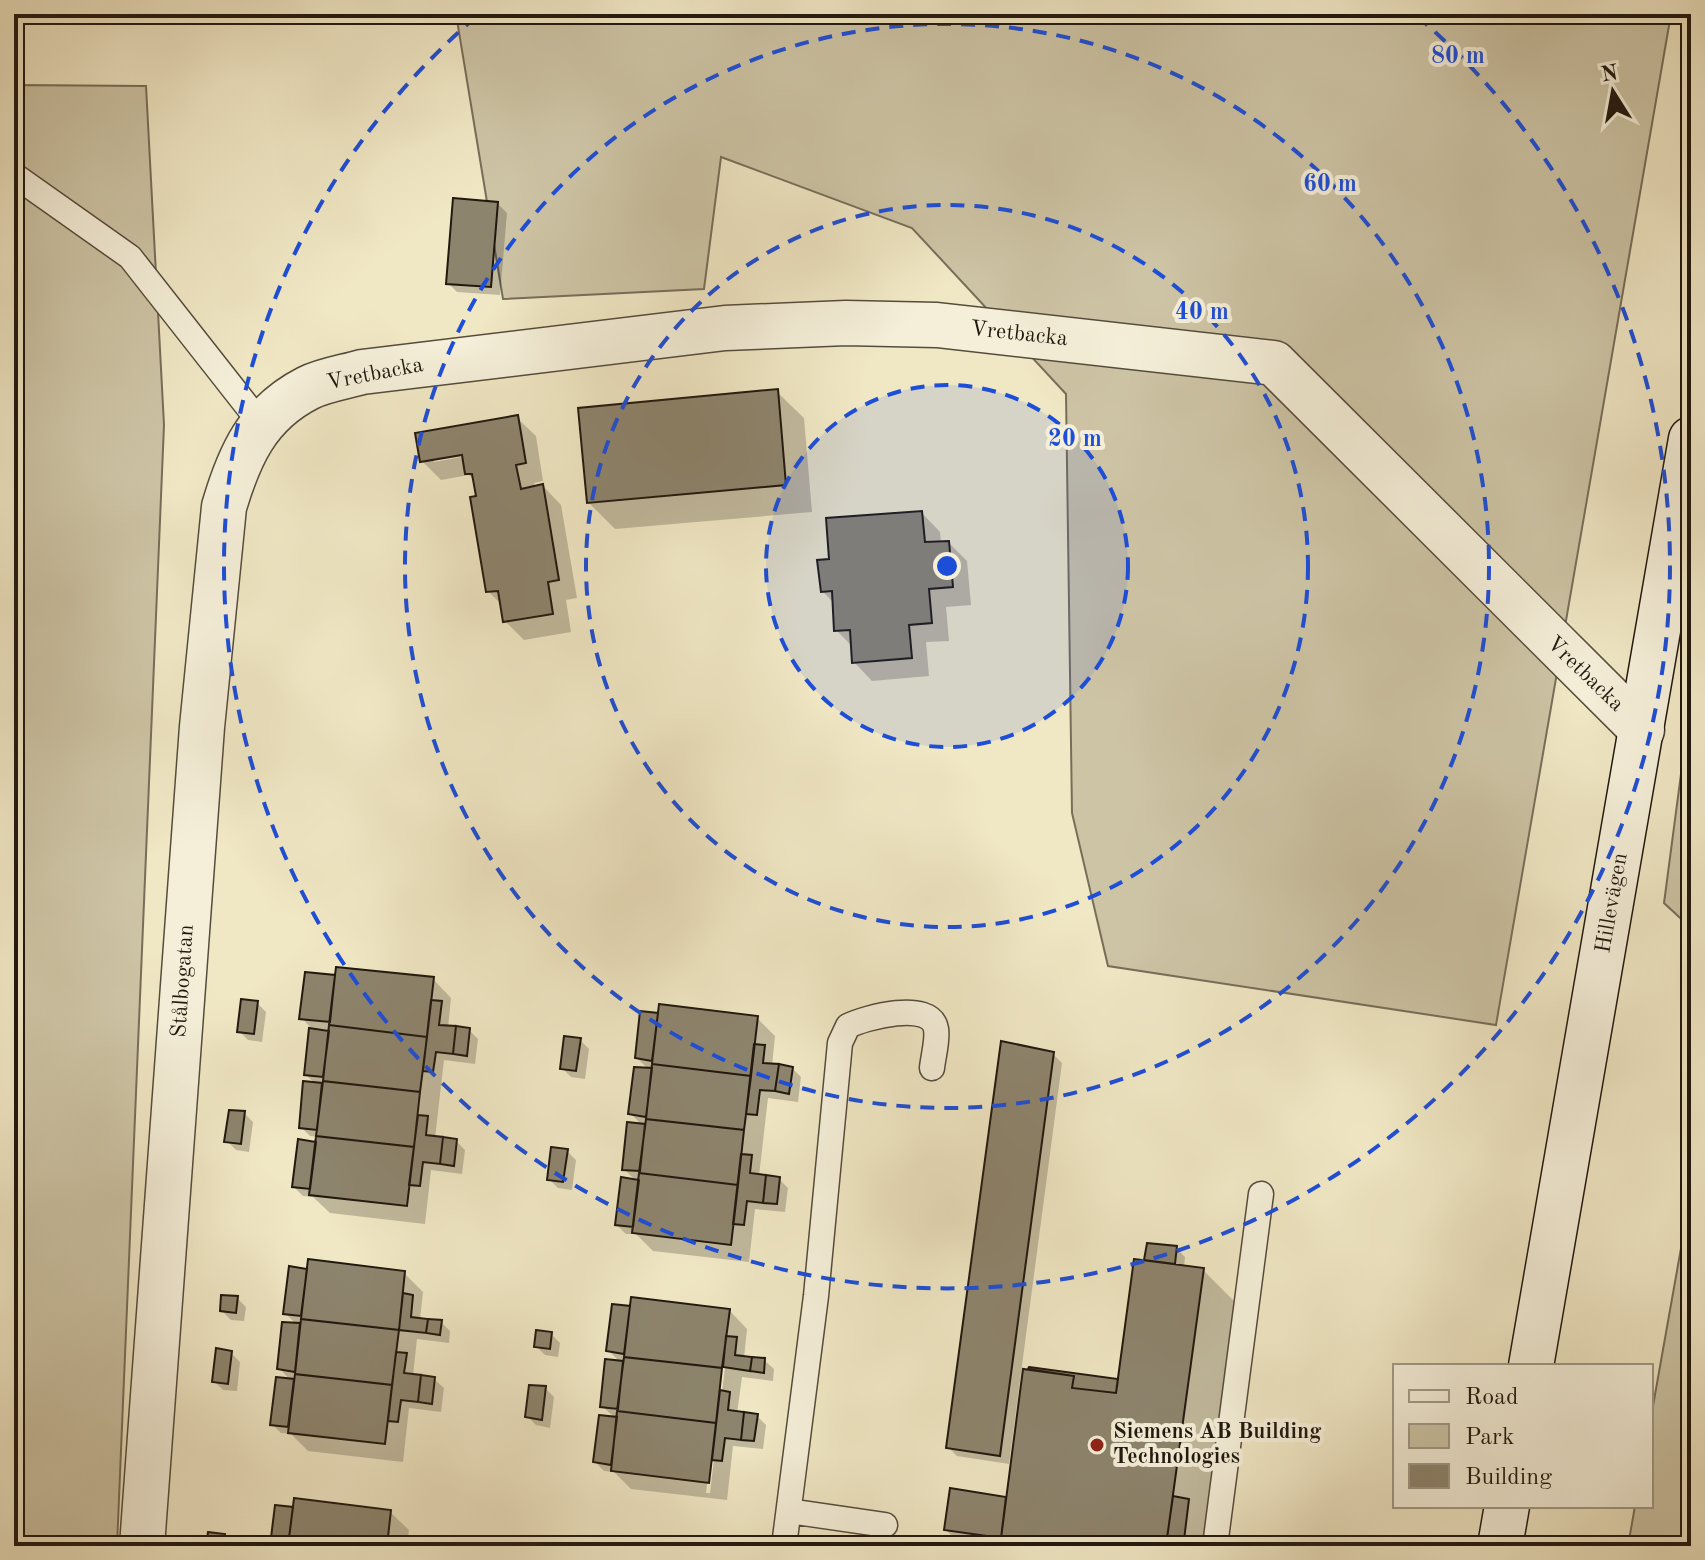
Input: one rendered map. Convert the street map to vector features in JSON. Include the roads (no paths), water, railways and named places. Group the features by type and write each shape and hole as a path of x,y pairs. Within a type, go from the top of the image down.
{"street":[{"name":"Vretbacka","path":"262,425 308,387 362,372 725,328 846,323 937,325 1274,363 1642,730"},
{"name":"Stålbogatan","path":"142,1546 202,727 224,507 234,473 252,436 262,425"},
{"name":"Hillevägen","path":"1531,1364 1691,439"},
{"path":"1500,1546 1507,1508"}],"lane":[{"path":"14,175 130,257 262,425"},
{"path":"784,1546 816,1296 840,1043 848,1026 867,1017 890,1013 923,1016 931,1019 937,1028 932,1068"},
{"path":"1215,1546 1261,1194"},
{"path":"789,1511 885,1525"}],"place":[{"name":"Siemens AB Building Technologies","path":"1097,1445"}]}
